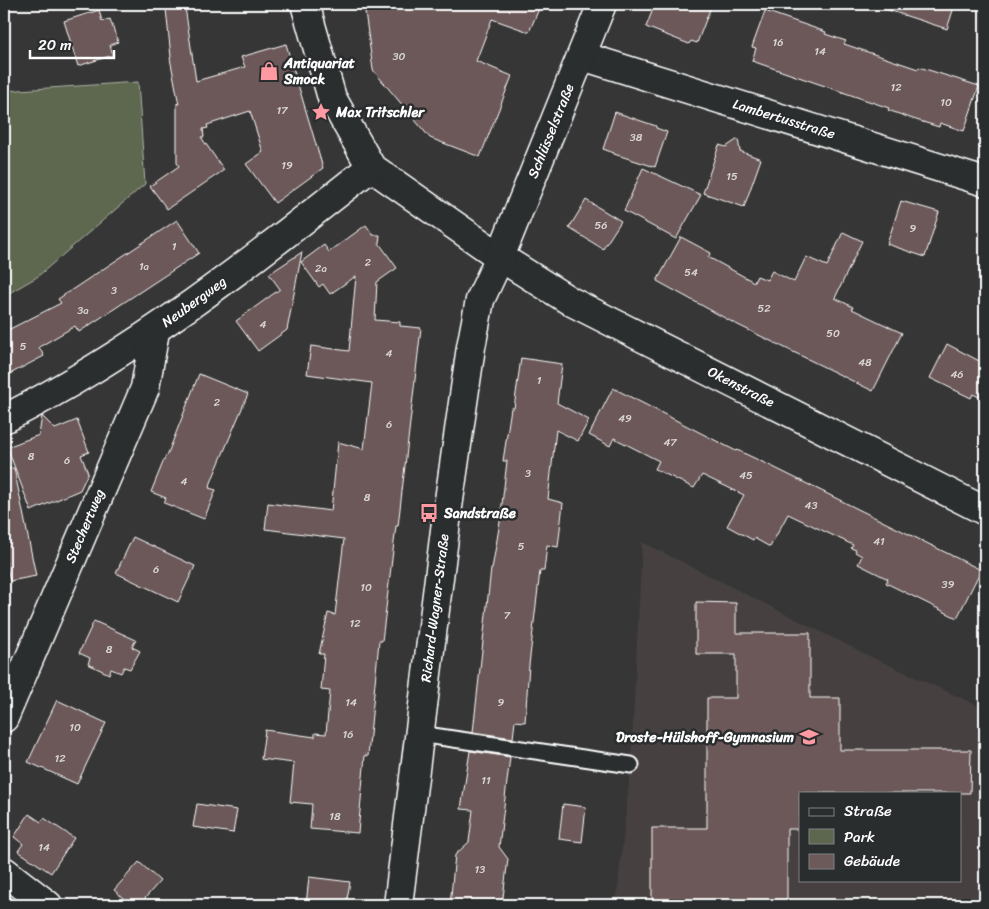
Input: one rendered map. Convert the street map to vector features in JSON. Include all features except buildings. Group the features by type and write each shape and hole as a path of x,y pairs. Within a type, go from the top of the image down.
{"street":[{"path":"305,4 332,98 371,167 500,257"},
{"name":"Schlüsselstraße","path":"500,257 602,4"},
{"name":"Lambertusstraße","path":"582,56 985,182"},
{"name":"Neubergweg","path":"4,419 41,400 154,331 223,281 371,167"},
{"name":"Okenstraße","path":"500,257 570,301 985,511"},
{"name":"Richard-Wagner-Straße","path":"398,905 447,514 474,332 480,300 500,257"},
{"name":"Stechertweg","path":"4,718 145,388 154,331"},
{"path":"4,871 48,905"}],"lane":[{"path":"419,734 631,765"}],"shaded area":[{"name":"Droste-Hülshoff-Gymnasium","path":"642,542 867,655 985,709 985,905 616,905 631,765"}],"green space":[{"path":"138,82 145,184 37,277 4,296 4,91"}],"place":[{"name":"Antiquariat Smock","path":"269,71"},
{"name":"Max Tritschler","path":"321,112"},
{"name":"Sandstraße","path":"429,513"},
{"name":"Droste-Hülshoff-Gymnasium","path":"809,737"}]}
